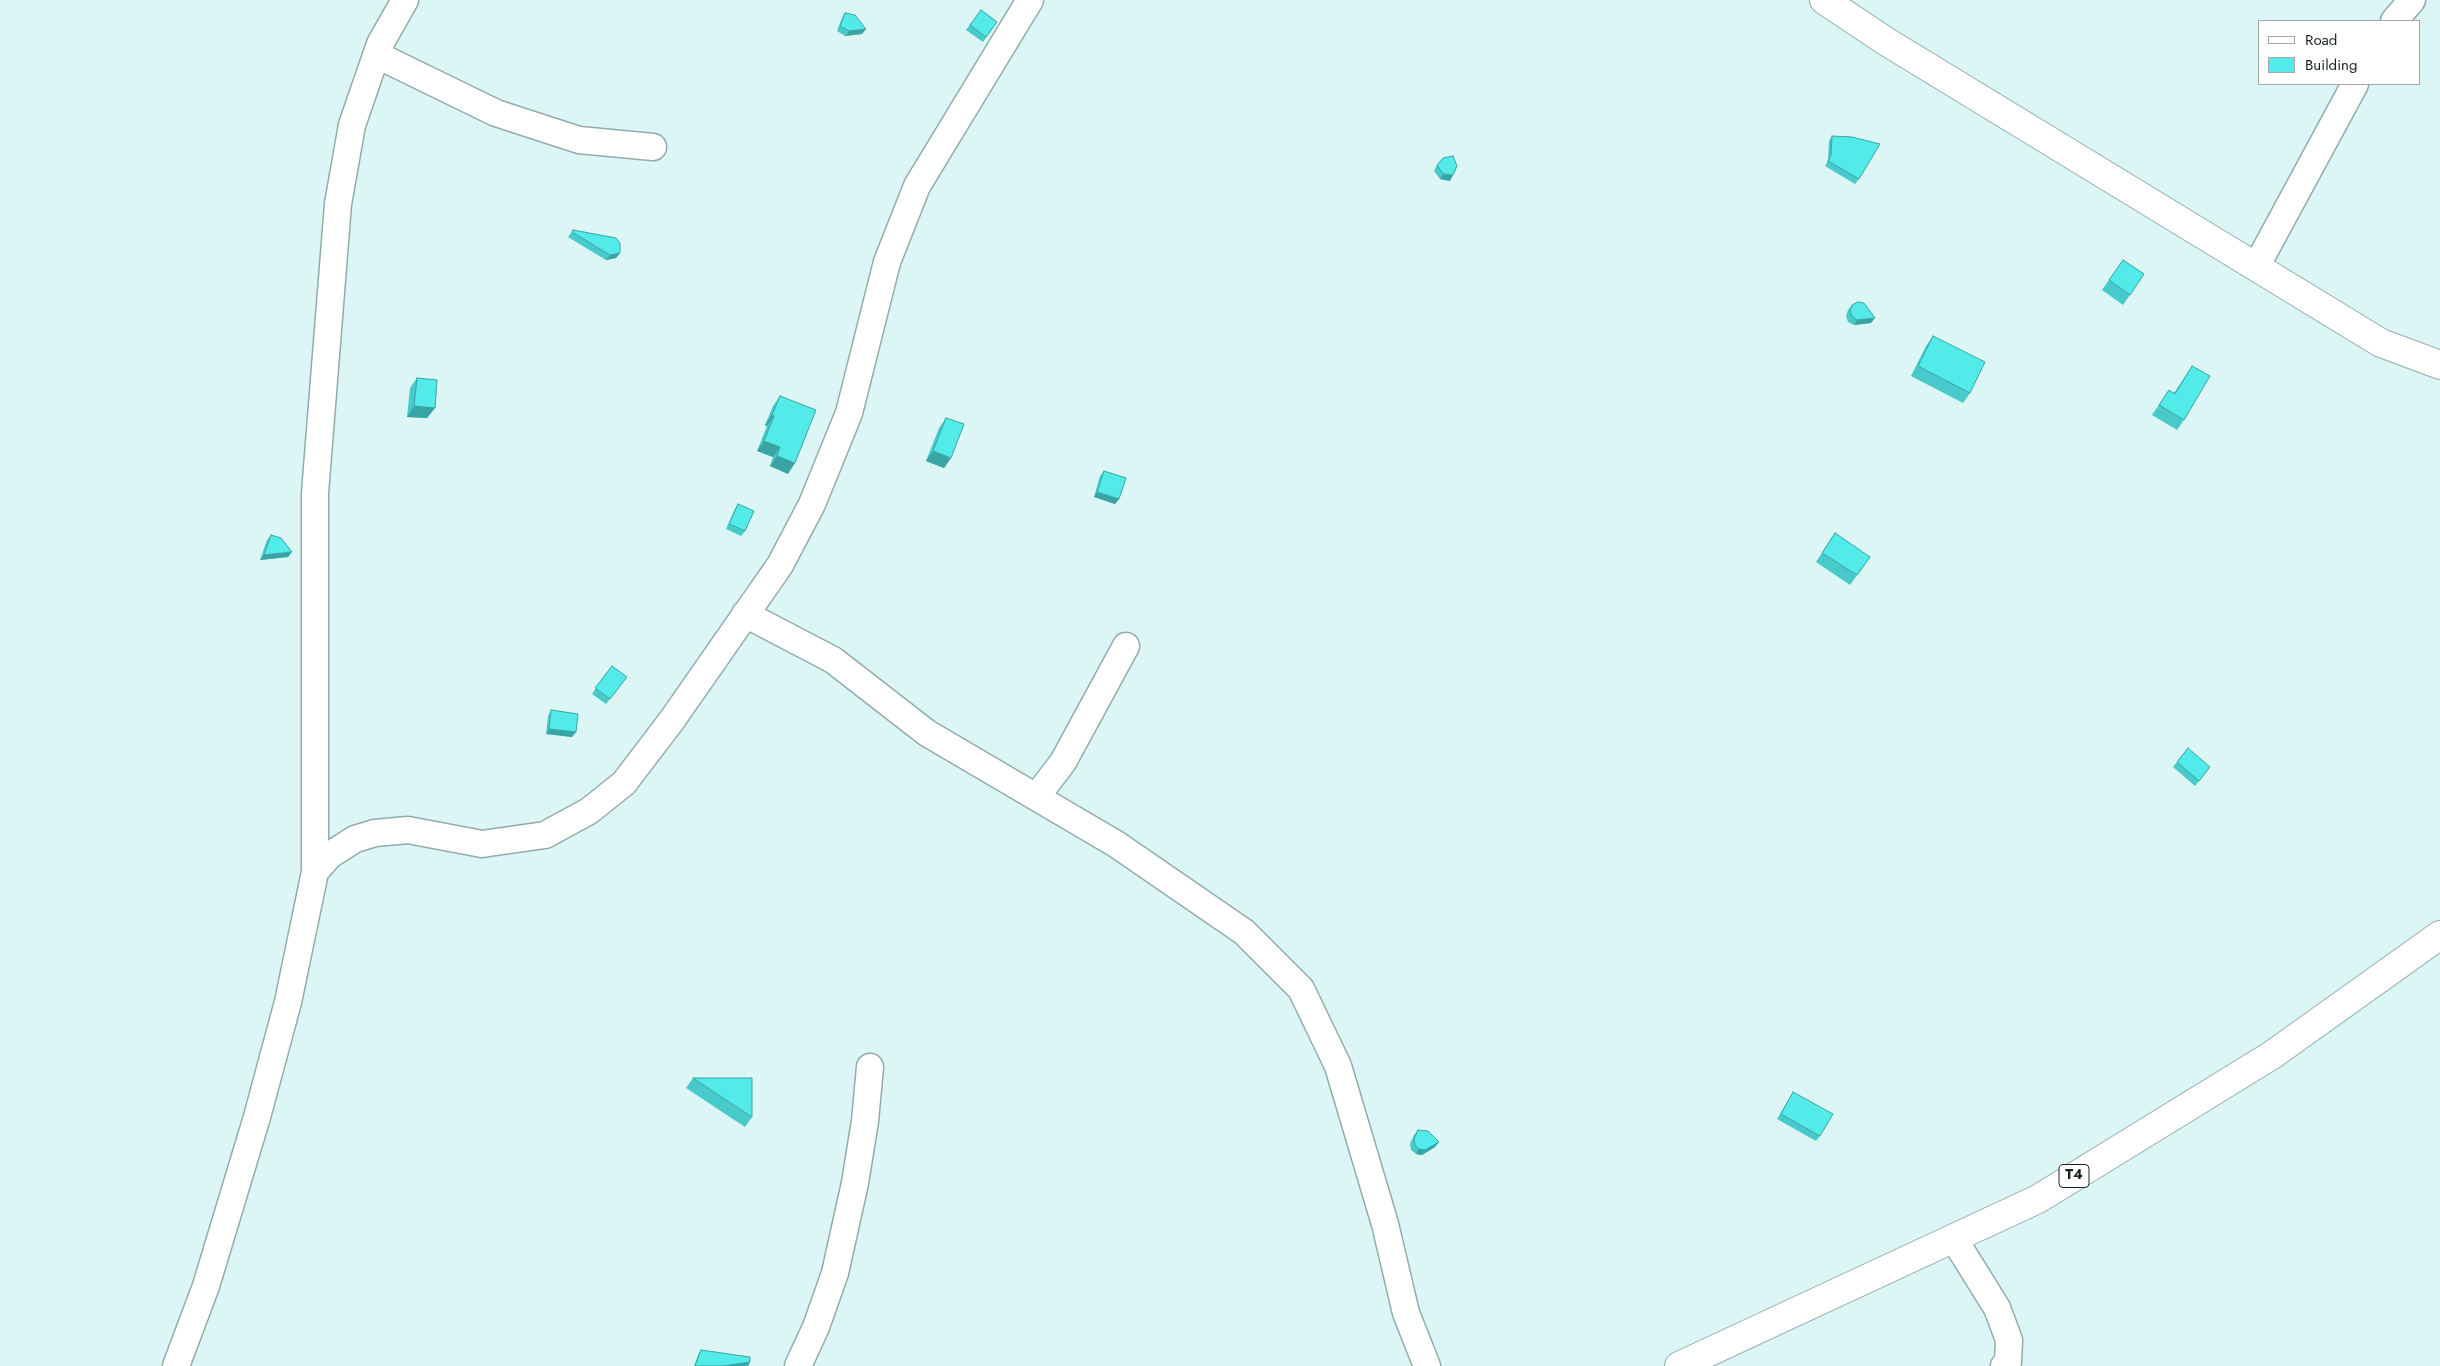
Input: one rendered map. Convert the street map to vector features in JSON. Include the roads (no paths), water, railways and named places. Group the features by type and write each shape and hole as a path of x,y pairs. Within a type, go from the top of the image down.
{"main road":[{"path":"1824,0 1887,42 2381,343 2440,365"},
{"name":"T4","path":"1684,1365 2038,1199 2264,1060 2440,934"}],"street":[{"path":"176,1366 206,1286 257,1117 288,1002 315,872 315,493 338,204 352,125 377,55 405,0"},
{"path":"315,872 330,855 355,839 375,833 408,830 482,844 545,835 589,811 624,783 672,720 780,565 812,504 849,413 886,262 917,186 1030,0"},
{"path":"2395,20 2412,0"},
{"path":"377,55 496,113 579,140 653,147"},
{"path":"2256,267 2354,85"},
{"path":"745,614 833,660 927,733 1116,844 1244,932 1302,988 1338,1066 1385,1224 1406,1313 1427,1366"},
{"path":"1037,796 1064,762 1126,646"},
{"path":"798,1366 816,1327 835,1272 858,1166 870,1068"},
{"path":"1954,1238 1997,1308 2009,1340 2008,1362 2004,1366"}]}
